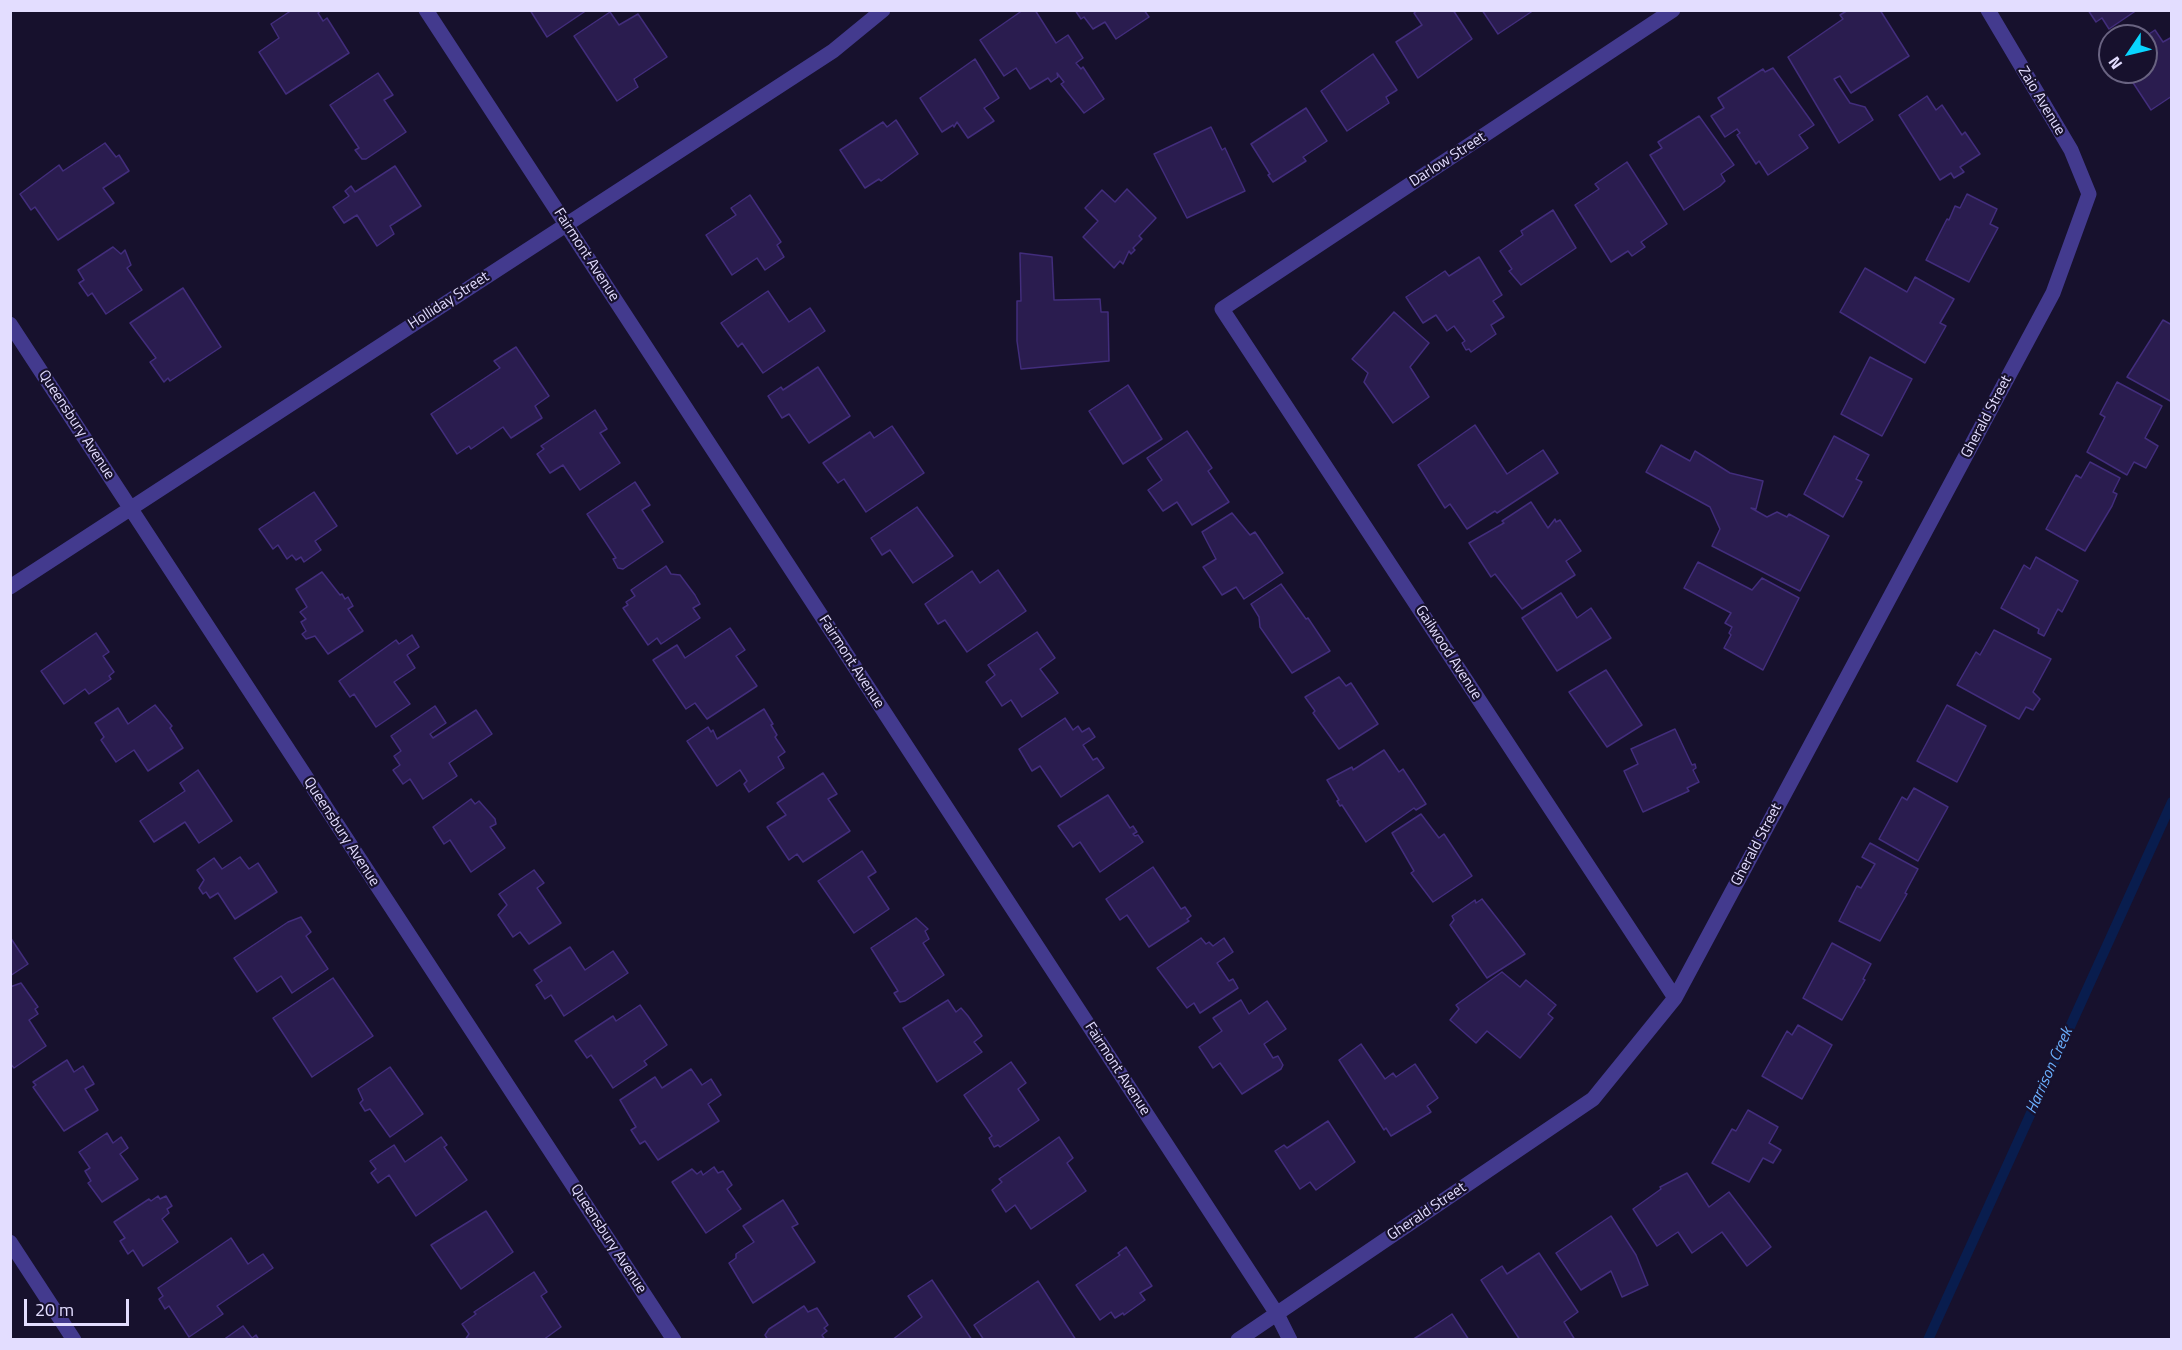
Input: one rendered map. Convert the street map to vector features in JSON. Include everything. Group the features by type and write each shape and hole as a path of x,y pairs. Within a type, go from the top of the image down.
{"street":[{"name":"Fairmont Avenue","path":"426,10 1277,1314 1290,1340"},
{"name":"Holliday Street","path":"10,587 833,51 884,10"},
{"name":"Darlow Street","path":"1222,309 1673,10"},
{"name":"Zaio Avenue","path":"1988,10 2071,150 2089,194"},
{"name":"Gherald Street","path":"1238,1340 1593,1099 1674,998 2054,292 2089,194"},
{"name":"Gailwood Avenue","path":"1222,309 1674,998"},
{"name":"Queensbury Avenue","path":"10,324 674,1340"},
{"path":"10,1242 74,1340"}],"building":[{"path":"292,10 322,10 318,13 323,21 327,18 349,53 286,94 259,52 279,38 271,24"},
{"path":"530,10 587,10 547,37"},
{"path":"1023,10 1035,10 1056,43 1068,35 1083,58 1076,63 1081,69 1083,67 1104,99 1084,113 1061,84 1064,82 1057,73 1058,77 1051,82 1048,78 1030,89 1016,68 1004,76 980,40"},
{"path":"1075,10 1144,10 1149,17 1116,39 1105,22 1093,29 1084,17 1081,19"},
{"path":"1418,10 1453,10 1472,39 1418,78 1396,42 1422,25 1414,13"},
{"path":"1482,10 1534,10 1498,34"},
{"path":"1848,10 1880,10 1909,56 1851,93 1840,76 1834,79 1850,103 1865,107 1873,120 1839,143 1788,57 1843,19 1840,15"},
{"path":"2088,10 2137,10 2116,24 2106,24 2102,18 2096,22"},
{"path":"610,12 619,25 638,14 667,57 634,79 638,87 617,101 574,36"},
{"path":"2158,34 2163,42 2172,37 2172,96 2151,110 2134,84 2158,84"},
{"path":"1373,54 1397,90 1386,97 1389,103 1347,131 1321,91"},
{"path":"975,59 999,98 984,108 994,121 968,138 957,122 954,127 953,125 942,132 920,98"},
{"path":"1773,68 1814,125 1799,135 1808,148 1768,175 1759,161 1756,164 1737,135 1740,133 1737,129 1725,137 1711,116 1724,108 1718,98 1763,69 1765,72"},
{"path":"378,73 393,95 384,100 406,132 366,159 362,159 355,150 359,148 330,105"},
{"path":"1927,96 1936,110 1942,105 1962,135 1965,132 1980,154 1960,167 1964,172 1954,178 1951,173 1940,180 1899,115"},
{"path":"1306,108 1327,141 1303,157 1306,161 1273,182 1251,144"},
{"path":"1699,116 1734,165 1721,174 1725,181 1720,186 1684,210 1650,155 1662,148 1658,142"},
{"path":"896,120 918,154 881,181 879,179 865,188 840,150 883,122 887,127"},
{"path":"1211,127 1222,150 1225,148 1245,191 1187,218 1154,154"},
{"path":"105,143 116,157 119,155 129,171 103,188 114,203 58,240 35,207 31,210 20,194 59,165 63,171"},
{"path":"1627,162 1667,224 1641,242 1645,247 1632,256 1628,251 1611,262 1575,205 1599,189 1595,184"},
{"path":"395,166 421,206 390,226 394,234 377,246 357,215 344,223 333,207 349,196 345,191 351,186 355,192"},
{"path":"1127,189 1156,218 1139,236 1142,239 1133,248 1135,250 1131,254 1129,251 1123,264 1120,261 1114,268 1083,237 1098,221 1085,208 1102,190 1115,202"},
{"path":"1967,194 1997,209 1990,224 1998,228 1969,282 1926,260 1955,206 1960,208"},
{"path":"750,195 781,242 777,245 784,257 765,270 757,258 732,275 706,235 736,215 731,208"},
{"path":"1553,210 1576,248 1521,285 1509,271 1512,269 1500,251 1523,235 1521,231"},
{"path":"113,247 121,254 125,250 131,265 127,268 142,290 106,314 92,293 88,296 79,283 84,280 78,270"},
{"path":"1020,253 1052,257 1054,300 1100,299 1101,312 1108,312 1109,361 1021,369 1017,341 1017,301 1021,301"},
{"path":"1479,257 1502,295 1493,301 1504,317 1491,325 1496,334 1471,352 1469,349 1466,350 1462,343 1465,341 1454,326 1447,331 1436,315 1423,323 1406,297 1445,271 1449,276"},
{"path":"1865,268 1907,292 1915,277 1954,299 1940,323 1946,326 1925,363 1840,312"},
{"path":"183,288 221,347 170,381 168,378 164,382 150,362 156,358 130,323"},
{"path":"768,291 789,322 810,308 825,331 763,373 742,343 738,347 721,323"},
{"path":"1394,312 1429,343 1410,367 1429,397 1393,423 1364,382 1368,373 1352,359"},
{"path":"2163,320 2172,325 2172,402 2127,377"},
{"path":"516,347 549,396 535,406 542,418 511,438 503,427 471,449 469,446 457,454 431,414 500,368 494,361"},
{"path":"1870,357 1912,379 1882,436 1841,414"},
{"path":"818,367 850,416 809,443 789,414 782,418 768,396 781,387 783,390"},
{"path":"2117,382 2162,406 2145,438 2158,446 2146,468 2134,462 2127,475 2087,452 2105,417 2100,414"},
{"path":"1128,385 1162,439 1123,464 1089,411"},
{"path":"595,410 607,429 600,433 620,463 580,490 563,465 550,473 537,454 544,449 541,446"},
{"path":"1475,425 1507,474 1543,450 1558,473 1497,513 1495,511 1467,529 1450,504 1445,508 1418,465"},
{"path":"892,426 924,473 866,512 844,479 838,483 823,463 870,432 874,438"},
{"path":"1187,431 1212,468 1208,471 1229,502 1192,525 1177,502 1163,511 1148,490 1162,480 1147,458"},
{"path":"1834,436 1869,455 1856,479 1862,482 1843,517 1804,494"},
{"path":"1661,445 1690,461 1695,451 1730,473 1763,481 1756,509 1751,508 1767,517 1777,512 1787,517 1789,514 1829,536 1800,591 1712,546 1720,529 1710,507 1646,472"},
{"path":"2090,462 2120,478 2113,492 2117,494 2112,506 2085,551 2046,529 2076,475 2081,478"},
{"path":"635,482 650,505 642,510 663,542 623,569 618,568 613,559 616,558 587,514"},
{"path":"314,492 337,526 315,541 321,550 304,562 301,557 296,560 292,555 287,559 278,545 273,549 259,529"},
{"path":"1531,502 1548,528 1555,519 1556,522 1560,520 1581,551 1566,561 1575,575 1522,609 1495,574 1491,577 1469,543 1504,523 1502,521"},
{"path":"917,507 953,556 913,583 890,550 882,555 871,538"},
{"path":"1232,513 1250,535 1255,532 1283,573 1244,599 1236,587 1222,595 1203,567 1216,559 1202,532"},
{"path":"2036,557 2078,581 2062,612 2058,609 2044,636 2038,633 2039,629 2001,608 2024,565 2030,569"},
{"path":"1698,562 1752,590 1762,578 1799,598 1763,670 1724,648 1731,635 1729,633 1732,627 1725,623 1731,613 1684,588"},
{"path":"666,566 671,574 680,575 695,595 700,604 693,608 700,618 661,644 657,638 648,645 623,608 628,605 626,602 635,596 631,590"},
{"path":"998,570 1026,611 967,652 945,620 938,624 925,604 972,571 980,583"},
{"path":"322,572 340,595 342,594 345,599 348,597 353,606 348,609 363,631 328,654 315,636 306,639 302,634 306,631 301,622 306,619 300,612 307,607 296,589"},
{"path":"1281,584 1330,651 1292,673 1260,627 1259,617 1251,604"},
{"path":"1561,593 1577,618 1591,608 1611,638 1557,671 1522,618"},
{"path":"730,628 745,650 736,656 757,686 707,719 695,703 686,709 653,660 677,645 685,658"},
{"path":"1994,630 2051,659 2033,692 2040,699 2033,710 2026,707 2019,719 1957,685 1976,652 1980,655"},
{"path":"1037,632 1055,658 1040,669 1058,693 1022,717 1011,700 1002,706 986,682 995,675 988,665"},
{"path":"96,633 109,652 103,656 114,672 109,676 111,679 89,694 85,689 64,704 41,671"},
{"path":"412,635 419,647 407,655 415,668 394,682 410,704 376,727 354,694 350,697 339,681 396,640 399,644"},
{"path":"1606,670 1642,725 1607,747 1569,692"},
{"path":"1339,677 1346,686 1351,683 1378,724 1339,749 1313,713 1315,711 1305,697"},
{"path":"155,705 172,726 170,728 183,748 148,771 134,750 116,762 101,740 104,737 95,723 118,708 128,724"},
{"path":"1947,705 1986,726 1957,782 1917,761"},
{"path":"435,706 446,723 430,734 433,738 476,710 492,734 449,763 457,776 423,799 410,779 403,784 393,770 400,765 394,756 401,751 391,736"},
{"path":"764,709 773,724 771,725 777,735 775,737 785,752 778,757 784,768 749,792 744,784 747,781 740,770 717,786 687,741 708,727 711,732 713,730 717,739"},
{"path":"1065,718 1073,730 1078,726 1082,732 1089,728 1095,737 1083,745 1093,760 1097,758 1104,768 1061,797 1040,766 1032,771 1019,749"},
{"path":"1675,729 1692,765 1695,764 1696,768 1693,770 1699,782 1687,788 1689,791 1643,812 1624,771 1638,764 1631,749"},
{"path":"1384,750 1399,772 1403,769 1426,804 1416,810 1414,808 1366,842 1342,805 1340,806 1327,780 1352,767 1353,770"},
{"path":"198,770 232,821 199,843 185,822 154,842 140,821 185,791 180,783"},
{"path":"823,773 837,794 828,799 850,831 803,862 797,854 789,860 767,827 786,815 777,803"},
{"path":"1914,788 1948,807 1918,861 1879,839 1902,797 1907,800"},
{"path":"1108,795 1130,828 1133,826 1137,832 1133,834 1138,835 1143,842 1100,872 1080,842 1073,847 1058,826"},
{"path":"471,799 475,804 479,801 495,819 496,824 490,827 505,848 471,872 450,840 444,844 433,827"},
{"path":"1421,814 1439,838 1444,834 1472,876 1433,902 1411,873 1414,871 1392,833"},
{"path":"1870,843 1918,869 1905,893 1907,894 1880,941 1839,921 1857,886 1861,888 1875,864 1862,857"},
{"path":"862,851 876,872 868,877 889,909 854,933 818,881"},
{"path":"240,857 249,869 258,863 277,892 235,919 218,893 210,898 206,892 203,894 199,888 204,880 197,870 214,858 222,869"},
{"path":"1153,867 1181,909 1185,907 1191,916 1187,919 1189,921 1149,947 1127,915 1120,920 1106,899"},
{"path":"534,870 544,883 537,888 561,923 529,944 520,932 513,937 498,915 507,905 499,894"},
{"path":"1482,899 1525,954 1487,978 1450,925 1454,920 1452,916 1475,900 1476,903"},
{"path":"301,917 311,932 306,936 328,969 292,993 281,976 257,992 234,958 288,922"},
{"path":"916,918 928,929 925,931 929,939 923,943 944,975 900,1002 894,993 898,991 871,948"},
{"path":"10,937 28,964 10,976"},
{"path":"1201,938 1206,944 1209,942 1213,946 1224,938 1233,952 1217,963 1229,981 1233,979 1238,988 1200,1013 1194,1003 1187,1008 1157,968"},
{"path":"1832,943 1871,964 1863,979 1865,980 1842,1020 1803,998"},
{"path":"570,947 585,970 613,951 628,973 564,1016 551,995 545,999 536,985 542,981 534,970"},
{"path":"1502,972 1520,987 1526,980 1556,1005 1548,1014 1553,1018 1520,1058 1487,1031 1476,1043 1450,1020 1459,1009 1456,1005"},
{"path":"333,978 373,1036 312,1077 273,1018"},
{"path":"21,983 38,1007 35,1009 38,1014 29,1020 46,1046 14,1068 10,1063 10,987"},
{"path":"948,1000 956,1012 961,1008 982,1036 974,1042 982,1052 937,1082 903,1028"},
{"path":"1241,1000 1249,1014 1267,1001 1286,1029 1264,1044 1273,1058 1278,1056 1283,1065 1281,1069 1242,1094 1220,1063 1213,1068 1199,1047 1222,1031 1213,1018"},
{"path":"640,1005 667,1045 644,1061 647,1065 613,1088 591,1055 587,1058 575,1041 613,1016 616,1021"},
{"path":"1798,1025 1832,1045 1802,1099 1762,1076 1787,1031 1792,1035"},
{"path":"1361,1044 1385,1079 1393,1073 1396,1077 1415,1064 1438,1098 1427,1106 1431,1112 1391,1136 1386,1128 1384,1130 1339,1060"},
{"path":"67,1060 74,1072 83,1066 94,1084 85,1089 98,1110 64,1131 33,1087 36,1085 33,1082"},
{"path":"1011,1062 1026,1083 1018,1089 1039,1120 1000,1147 998,1145 994,1147 989,1138 992,1136 964,1095"},
{"path":"390,1067 423,1114 390,1137 370,1109 365,1111 360,1103 363,1100 358,1089"},
{"path":"691,1069 702,1085 711,1079 721,1095 708,1104 719,1121 658,1160 645,1141 640,1144 631,1130 636,1127 620,1100 655,1077 662,1088"},
{"path":"1748,1110 1778,1127 1769,1143 1781,1150 1773,1163 1763,1158 1749,1182 1712,1163 1732,1129 1736,1131"},
{"path":"1328,1121 1355,1162 1316,1190 1310,1182 1300,1189 1275,1151 1284,1145 1287,1148"},
{"path":"107,1133 113,1143 121,1137 128,1148 120,1154 138,1179 102,1202 88,1183 91,1181 85,1171 90,1168 79,1152"},
{"path":"441,1137 447,1145 444,1147 467,1180 416,1216 389,1175 378,1183 371,1173 376,1169 370,1161 394,1145 405,1162"},
{"path":"1059,1137 1073,1158 1067,1163 1086,1191 1031,1229 1015,1205 1006,1212 992,1190 1002,1182 999,1179"},
{"path":"714,1167 718,1173 723,1171 732,1185 727,1189 741,1209 706,1233 672,1182 692,1169 697,1174 701,1171 703,1175"},
{"path":"1687,1173 1709,1207 1729,1192 1771,1247 1747,1266 1722,1232 1692,1253 1678,1232 1657,1246 1633,1209 1661,1189 1660,1187"},
{"path":"158,1196 160,1199 166,1196 172,1206 167,1209 169,1213 162,1219 178,1242 143,1266 133,1250 128,1254 120,1241 125,1238 114,1222 149,1199 151,1201"},
{"path":"783,1200 798,1224 792,1227 815,1262 753,1303 729,1263 736,1258 736,1254 754,1242 743,1226"},
{"path":"486,1211 513,1252 461,1289 431,1245"},
{"path":"1611,1216 1636,1255 1648,1285 1622,1297 1611,1271 1581,1290 1556,1253"},
{"path":"231,1238 248,1264 263,1254 273,1268 217,1306 223,1314 189,1337 169,1306 165,1309 159,1299 163,1296 158,1288"},
{"path":"1126,1247 1152,1286 1140,1293 1145,1300 1124,1315 1123,1313 1115,1318 1111,1312 1100,1320 1076,1285 1120,1255 1118,1253"},
{"path":"1539,1253 1578,1312 1564,1322 1575,1340 1520,1340 1481,1280 1502,1266 1507,1274"},
{"path":"534,1272 547,1292 541,1296 561,1327 543,1340 465,1340 469,1334 462,1324 476,1314 474,1312"},
{"path":"932,1280 972,1340 892,1340 922,1317 908,1296"},
{"path":"1038,1281 1076,1340 984,1340 974,1325"},
{"path":"804,1306 808,1312 817,1308 828,1325 824,1328 827,1331 822,1335 825,1340 768,1340 765,1335 769,1329"},
{"path":"1452,1314 1469,1340 1412,1340 1431,1328"},
{"path":"243,1326 252,1338 256,1335 259,1340 223,1340"}],"waterway":[{"name":"Harrison Creek","path":"1928,1340 2172,802"}]}
